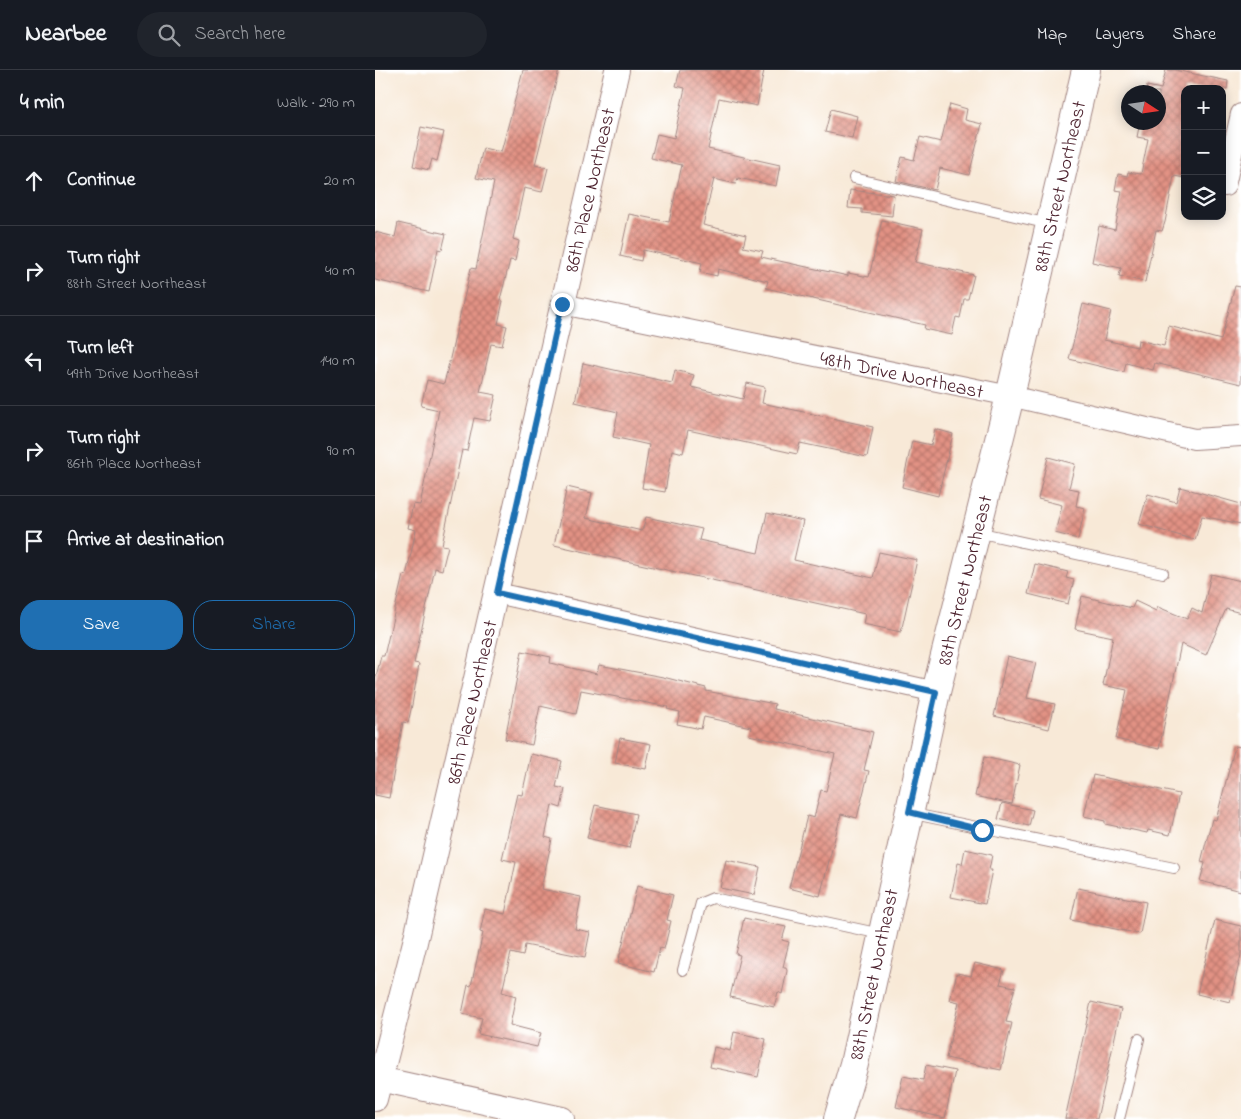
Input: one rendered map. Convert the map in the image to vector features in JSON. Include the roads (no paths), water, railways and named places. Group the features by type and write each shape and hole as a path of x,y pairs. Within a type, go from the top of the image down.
{"main road":[{"name":"88th Street Northeast","path":"838,1119 854,1064 936,692 1010,396 1086,70"}],"street":[{"name":"86th Place Northeast","path":"377,1085 497,593 617,70"},
{"path":"1226,182 1241,114"},
{"name":"48th Drive Northeast","path":"562,304 1010,396 1194,439 1241,436"},
{"path":"497,593 936,692"},
{"path":"377,1085 562,1119"}],"lane":[{"path":"854,178 1050,224"},
{"path":"976,532 1163,573"},
{"path":"909,812 1174,868"},
{"path":"683,970 701,903 713,898 882,934"},
{"path":"1119,1119 1139,1039"}]}
